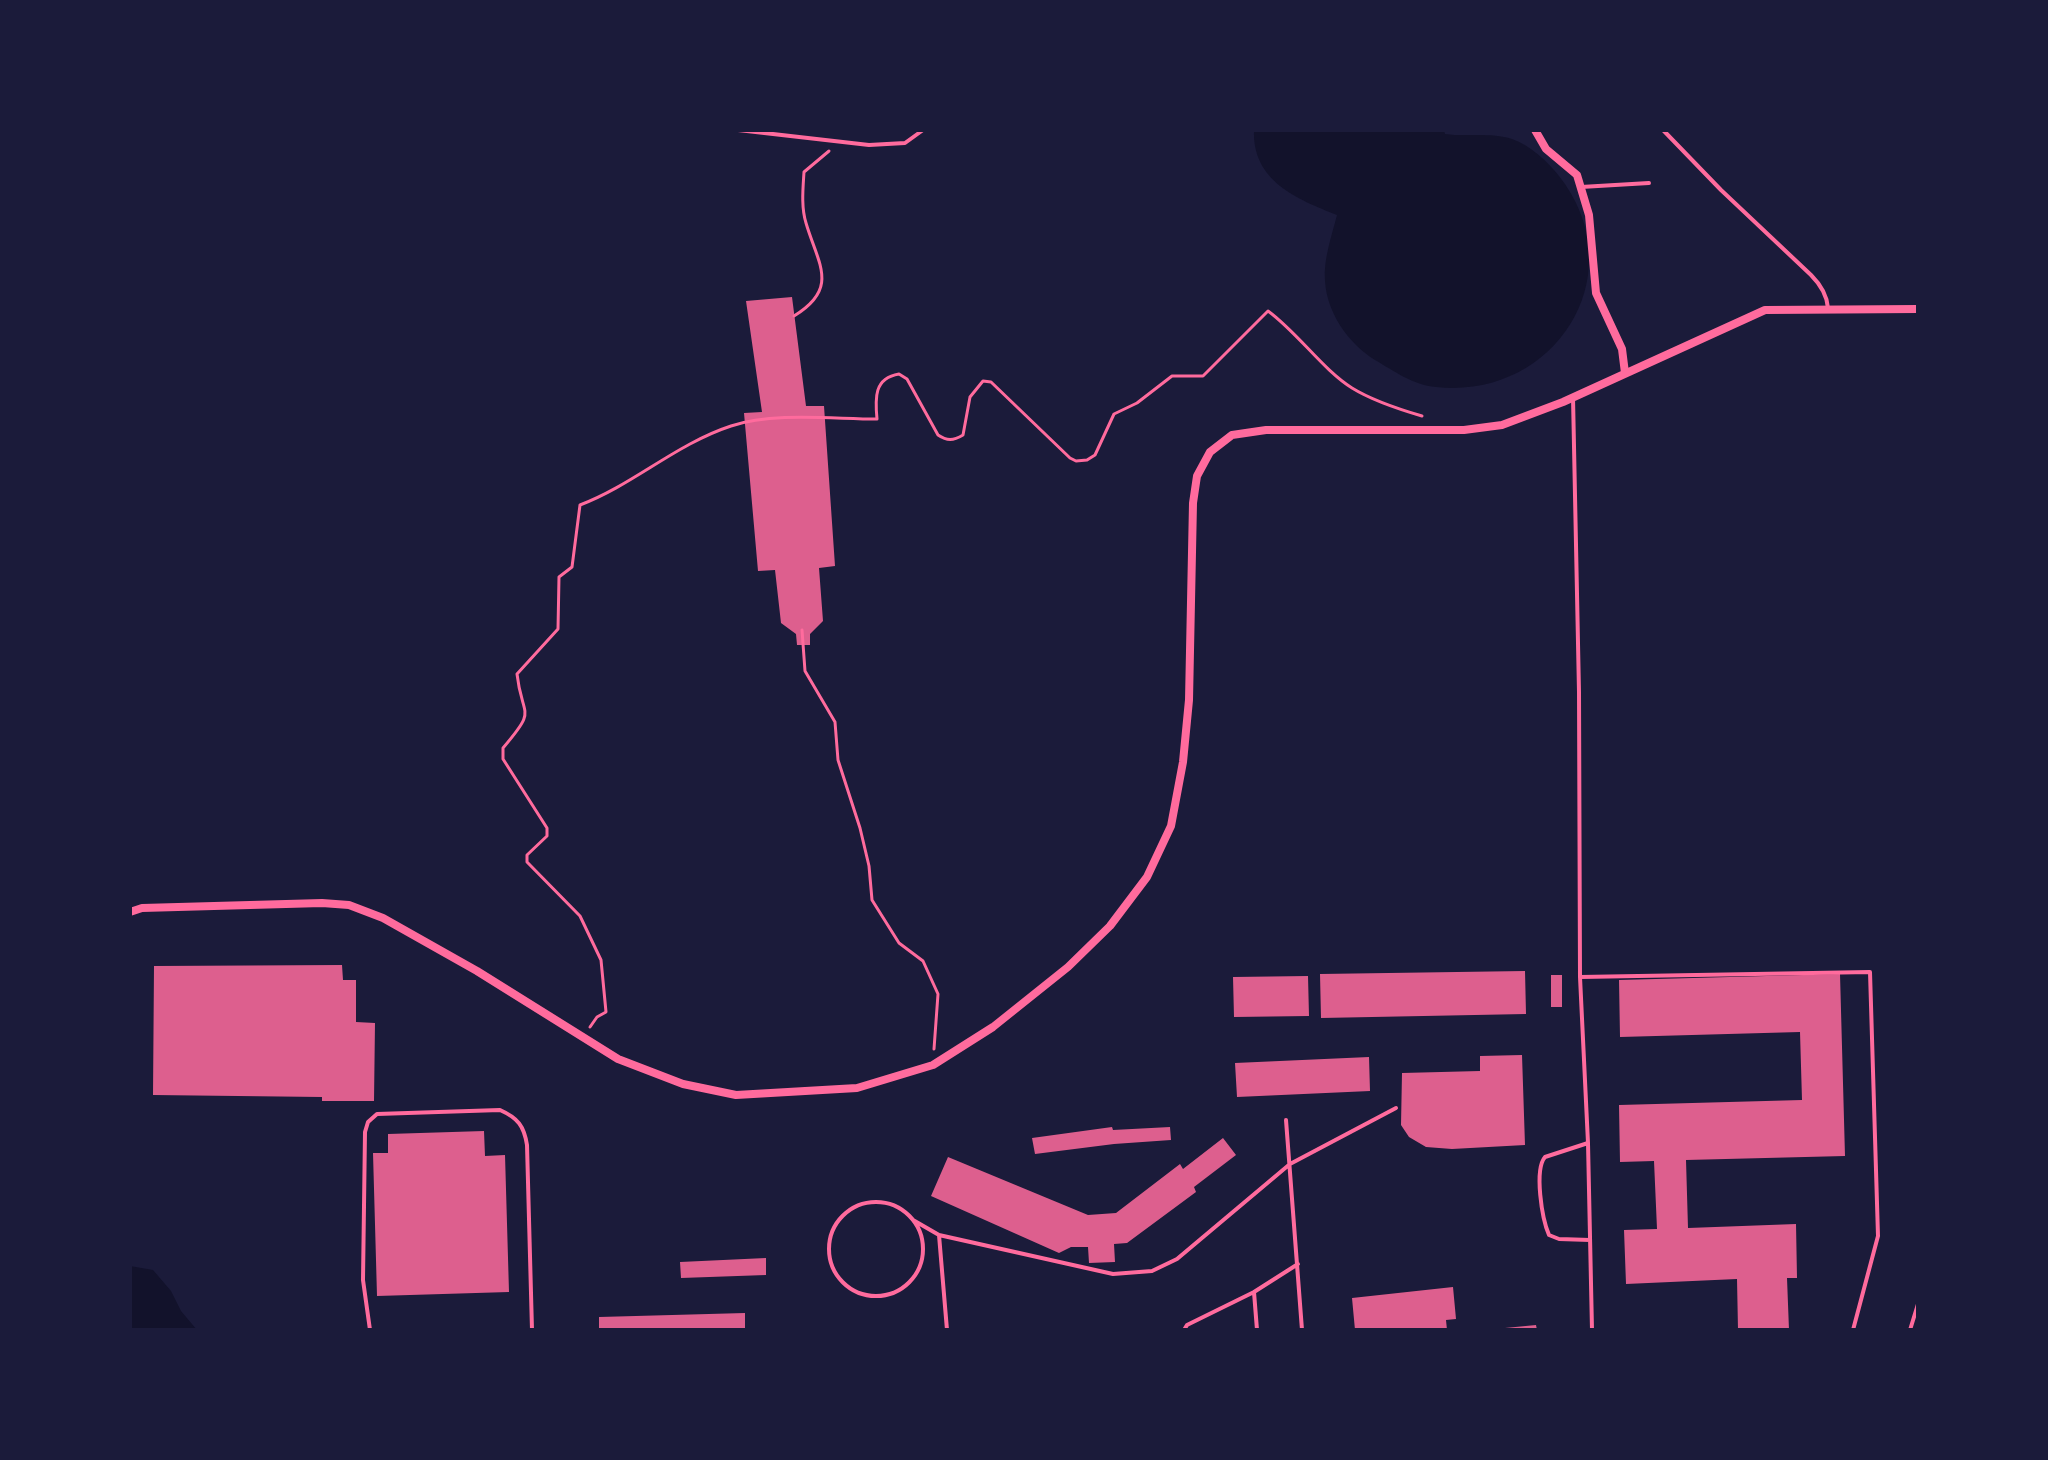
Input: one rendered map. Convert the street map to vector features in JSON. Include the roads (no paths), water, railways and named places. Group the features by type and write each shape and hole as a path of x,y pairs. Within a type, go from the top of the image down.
{"street":[{"path":"1535,130 1546,149 1577,175 1593,247 1596,293 1622,349 1625,373"},
{"path":"130,912 142,908 349,905 396,925 618,1059 683,1084 736,1095 857,1088 933,1065 993,1027 1068,967 1110,926 1147,877 1171,826 1183,762 1189,700 1193,503 1197,476 1210,452 1232,435 1266,430 1464,430 1502,425 1573,397 1765,310 1918,309"}],"lane":[{"path":"738,130 869,145 905,143 923,130"},
{"path":"1663,130 1811,275 1828,301 1828,311"},
{"path":"1581,187 1649,183"},
{"path":"1573,397 1580,977 1592,1330"},
{"path":"1580,977 1870,972 1878,1236 1853,1330"},
{"path":"913,1220 919,1230 924,1252 922,1263 910,1282 891,1294 868,1296 840,1279 834,1269 829,1247 836,1225 852,1209 884,1203 905,1212 939,1235 1113,1274 1152,1271 1177,1259 1290,1164 1396,1108"},
{"path":"370,1330 363,1280 365,1132 368,1122 377,1114 500,1110 515,1117 525,1129 532,1330"},
{"path":"1286,1120 1302,1330"},
{"path":"1588,1143 1545,1157 1539,1168 1545,1225 1549,1235 1559,1239 1590,1240"},
{"path":"939,1235 947,1330"},
{"path":"1184,1330 1187,1325 1254,1292 1298,1264"},
{"path":"1254,1292 1257,1330"},
{"path":"1910,1330 1918,1304"}]}
